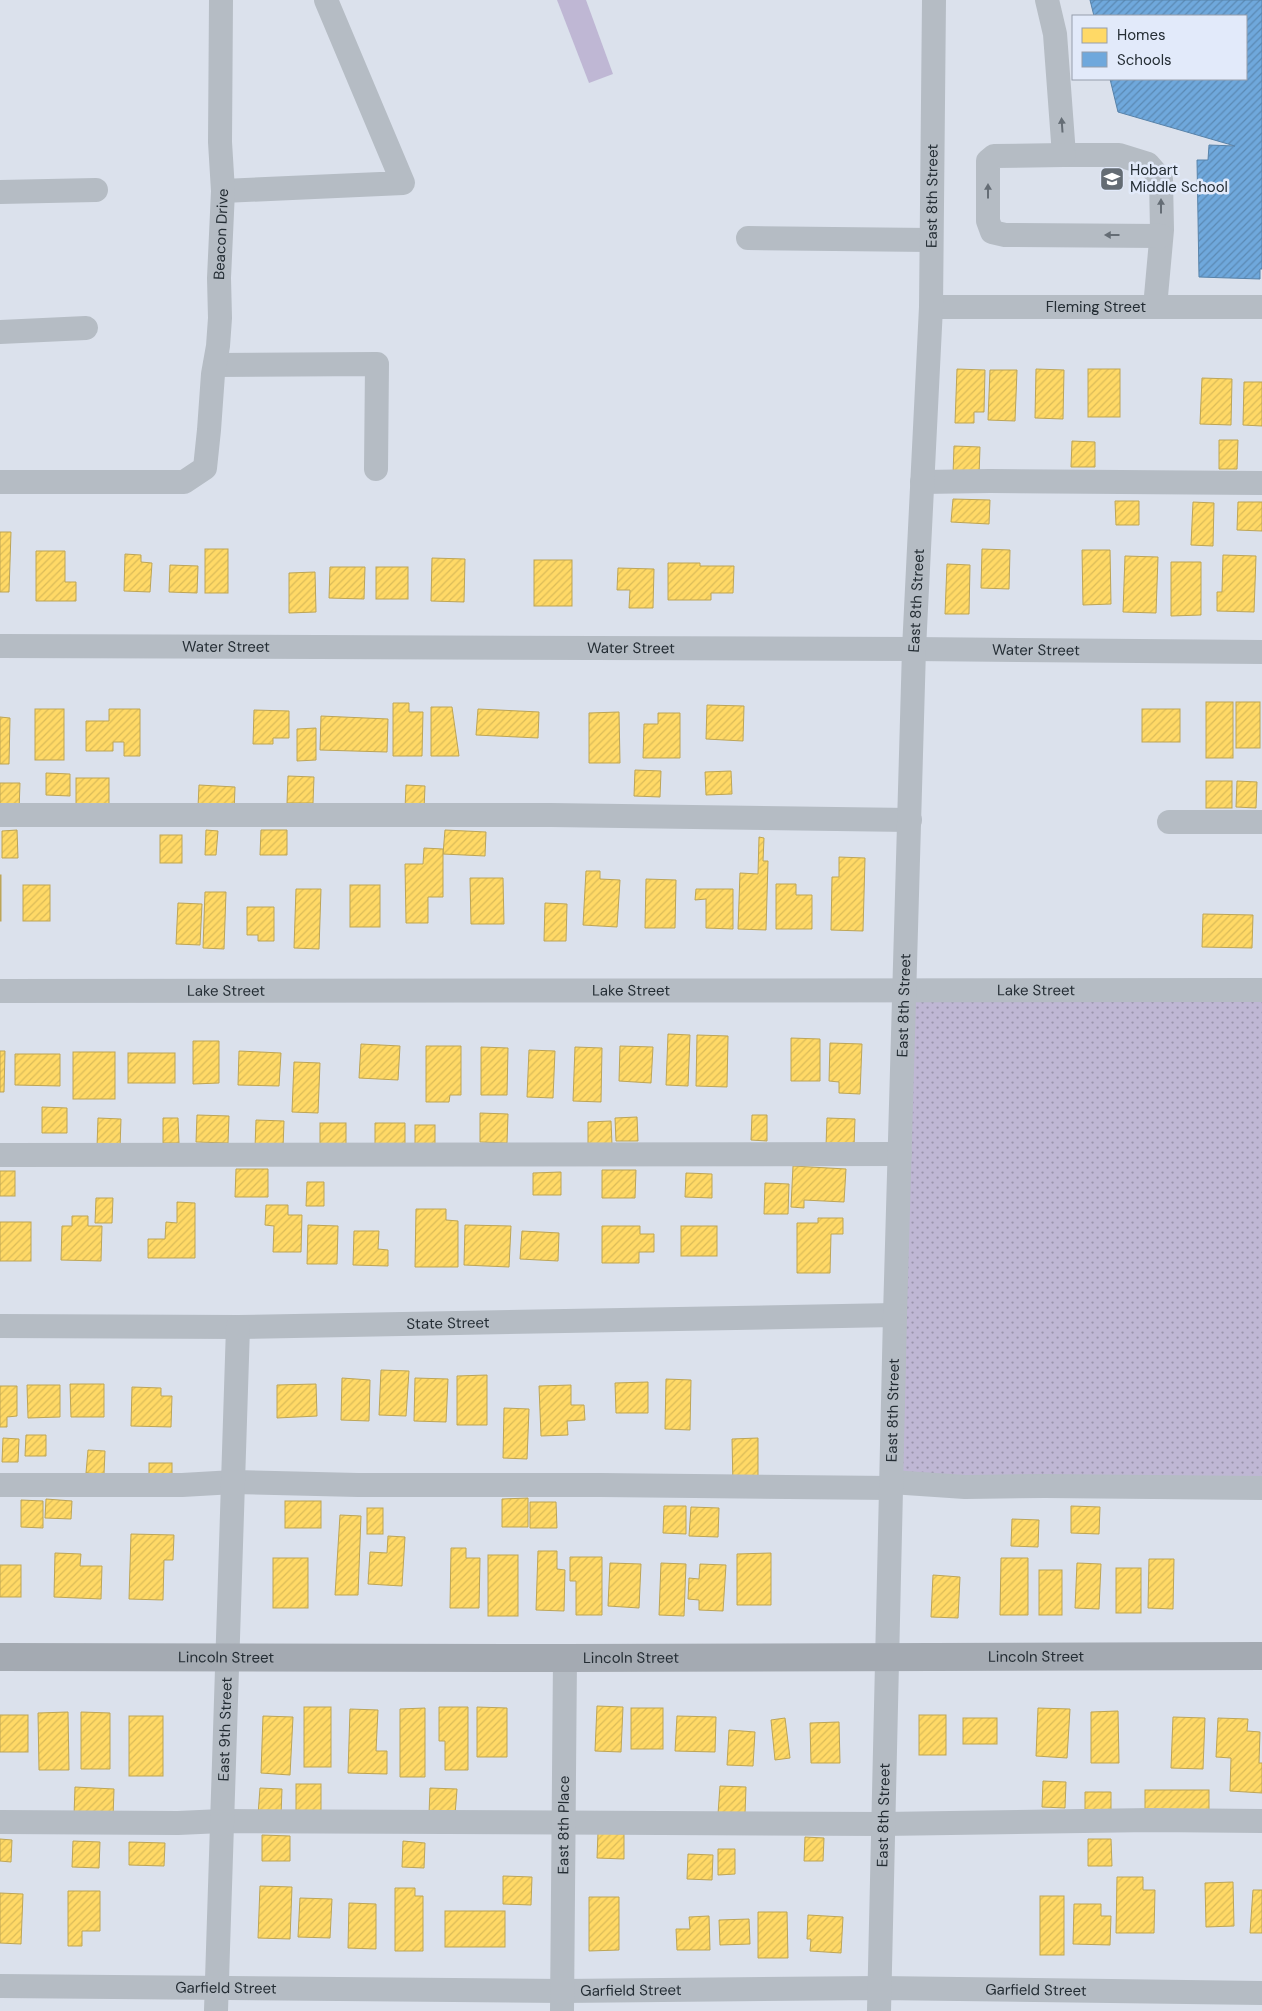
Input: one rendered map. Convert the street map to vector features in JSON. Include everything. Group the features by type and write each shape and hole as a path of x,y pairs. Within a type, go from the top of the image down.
{"main road":[{"name":"Lincoln Street","path":"0,1657 1262,1656"}],"street":[{"name":"Beacon Drive","path":"0,482 184,482 205,468 220,318 223,191 220,142 222,0"},
{"path":"223,191 403,183 326,0"},
{"name":"East 8th Street","path":"879,2000 895,1315 914,649 931,306 930,240 934,0"},
{"path":"1047,0 1056,34 1064,155"},
{"path":"1155,307 1161,236 1161,179 1148,164 1120,156 1064,155 994,156 988,162 988,221 992,232 1005,235 1161,236"},
{"path":"0,192 96,190"},
{"path":"748,238 930,240"},
{"name":"Fleming Street","path":"931,306 1262,307"},
{"path":"0,332 86,328"},
{"path":"215,365 377,364 376,469"},
{"path":"922,482 1262,483"},
{"name":"Water Street","path":"0,646 1262,652"},
{"path":"0,815 591,816 910,820"},
{"path":"1169,822 1262,822"},
{"name":"Lake Street","path":"0,991 1262,990"},
{"path":"0,1155 900,1154"},
{"name":"State Street","path":"0,1326 238,1327 895,1315"},
{"name":"East 9th Street","path":"216,2011 238,1327"},
{"path":"0,1485 182,1485 234,1482 358,1485 891,1485 1262,1488"},
{"name":"East 8th Place","path":"562,2001 565,1658"},
{"path":"0,1822 178,1823 222,1821 883,1824 1151,1820 1262,1821"},
{"name":"Garfield Street","path":"0,1986 216,1986 562,2001 879,2000 1262,1993"}],"shaded area":[{"path":"557,0 586,0 613,74 589,83"},
{"path":"1262,996 1262,1482 898,1478 910,998"}],"building: Homes":[{"path":"957,369 985,370 984,412 974,412 974,423 955,423"},
{"path":"1036,369 1064,370 1063,419 1035,418"},
{"path":"1088,369 1120,369 1120,417 1088,417"},
{"path":"990,370 1017,370 1015,421 988,420"},
{"path":"1202,378 1232,379 1231,425 1200,424"},
{"path":"1244,382 1262,382 1262,426 1243,425"},
{"path":"1219,440 1238,440 1237,469 1219,469"},
{"path":"1072,441 1095,442 1095,467 1071,467"},
{"path":"954,446 980,447 979,476 953,475"},
{"path":"953,499 990,500 989,524 951,522"},
{"path":"1115,501 1139,501 1139,525 1116,525"},
{"path":"1193,502 1214,503 1213,546 1191,545"},
{"path":"1238,502 1262,502 1262,531 1237,530"},
{"path":"0,532 11,532 9,592 0,592"},
{"path":"205,549 228,549 228,593 205,593"},
{"path":"982,549 1010,550 1009,589 981,588"},
{"path":"1082,550 1110,550 1111,604 1083,605"},
{"path":"36,551 65,551 65,582 76,582 76,601 36,601"},
{"path":"125,554 141,555 141,562 152,563 150,592 124,591"},
{"path":"1223,555 1256,556 1254,612 1217,611 1217,592 1222,592"},
{"path":"1125,556 1158,557 1156,613 1123,612"},
{"path":"432,558 465,559 464,602 431,601"},
{"path":"534,560 572,560 572,606 534,606"},
{"path":"1171,562 1201,562 1201,615 1171,616"},
{"path":"668,563 700,563 700,566 734,566 733,593 711,593 711,600 668,600"},
{"path":"947,564 970,565 969,614 945,614"},
{"path":"170,565 198,566 197,593 169,592"},
{"path":"330,567 365,567 364,599 329,598"},
{"path":"376,567 408,567 408,599 376,599"},
{"path":"618,568 654,569 653,608 629,608 630,590 617,590"},
{"path":"315,572 316,612 289,613 289,573"},
{"path":"1206,702 1233,702 1233,758 1206,758"},
{"path":"1236,702 1260,702 1260,748 1236,748"},
{"path":"393,703 409,703 409,712 423,712 422,756 393,756"},
{"path":"707,705 744,706 743,741 706,739"},
{"path":"431,707 452,707 459,756 431,756"},
{"path":"35,709 64,709 64,760 35,760"},
{"path":"109,709 140,709 140,756 124,756 124,742 113,742 113,751 86,751 86,721 109,721"},
{"path":"478,709 539,712 538,738 476,735"},
{"path":"1142,709 1180,709 1180,742 1142,742"},
{"path":"254,710 289,711 289,738 273,738 273,744 253,744"},
{"path":"619,712 620,763 589,763 589,713"},
{"path":"658,713 680,713 680,758 643,758 644,724 658,724"},
{"path":"321,716 388,719 387,752 320,750"},
{"path":"0,717 10,718 9,764 0,764"},
{"path":"316,728 316,760 297,761 297,729"},
{"path":"635,770 661,771 660,797 634,796"},
{"path":"731,771 732,794 706,795 705,772"},
{"path":"46,773 70,774 70,796 46,795"},
{"path":"288,776 314,777 313,803 287,803"},
{"path":"76,778 109,778 109,806 76,806"},
{"path":"1206,781 1232,781 1232,808 1206,808"},
{"path":"1237,781 1257,782 1256,808 1236,807"},
{"path":"0,783 20,783 19,811 0,810"},
{"path":"199,785 235,787 234,814 198,807"},
{"path":"406,785 425,786 424,810 405,809"},
{"path":"17,830 18,858 2,858 2,831"},
{"path":"206,830 218,831 216,855 205,855"},
{"path":"261,830 287,830 287,855 260,855"},
{"path":"445,830 486,832 485,856 443,854"},
{"path":"160,835 182,835 182,863 160,863"},
{"path":"759,837 764,838 763,861 768,861 766,930 738,929 740,873 758,874"},
{"path":"424,848 443,849 443,897 428,897 428,923 406,923 405,864 423,864"},
{"path":"839,857 865,858 863,931 831,930 832,877 839,877"},
{"path":"586,871 600,871 600,879 620,880 617,927 583,925"},
{"path":"1,875 1,921 0,921"},
{"path":"470,878 503,878 504,924 471,924"},
{"path":"646,879 676,880 675,928 645,928"},
{"path":"776,884 796,884 796,895 812,895 812,929 776,929"},
{"path":"23,885 50,885 50,921 23,921"},
{"path":"350,885 380,885 380,927 350,927"},
{"path":"296,889 321,889 319,949 294,948"},
{"path":"696,889 733,889 733,929 706,928 706,899 695,900"},
{"path":"205,892 226,892 224,949 203,948"},
{"path":"178,903 202,904 200,945 176,944"},
{"path":"545,903 567,904 566,941 544,941"},
{"path":"247,907 274,907 274,941 258,941 258,935 247,935"},
{"path":"1203,914 1253,915 1252,948 1202,947"},
{"path":"668,1034 690,1035 688,1086 666,1085"},
{"path":"697,1035 728,1036 727,1087 696,1086"},
{"path":"791,1038 820,1039 820,1081 791,1081"},
{"path":"193,1041 219,1041 219,1083 193,1084"},
{"path":"830,1043 862,1044 860,1094 839,1093 839,1082 829,1081"},
{"path":"361,1044 400,1046 398,1080 359,1078"},
{"path":"426,1046 461,1046 461,1095 450,1095 449,1102 426,1102"},
{"path":"620,1046 653,1047 651,1083 619,1081"},
{"path":"481,1047 508,1048 507,1095 481,1095"},
{"path":"575,1047 602,1048 601,1102 573,1101"},
{"path":"529,1050 555,1051 553,1098 527,1097"},
{"path":"0,1051 5,1051 4,1092 0,1092"},
{"path":"239,1051 281,1053 279,1086 238,1085"},
{"path":"73,1052 115,1052 115,1099 73,1099"},
{"path":"128,1053 175,1053 175,1083 128,1083"},
{"path":"15,1054 60,1054 60,1086 15,1085"},
{"path":"294,1062 320,1063 318,1113 292,1112"},
{"path":"42,1107 67,1108 67,1133 42,1133"},
{"path":"480,1113 508,1114 507,1143 480,1142"},
{"path":"197,1115 229,1116 228,1143 196,1142"},
{"path":"752,1115 767,1115 767,1141 751,1140"},
{"path":"637,1117 638,1141 616,1141 615,1118"},
{"path":"98,1118 121,1119 120,1148 97,1147"},
{"path":"163,1118 178,1118 179,1143 163,1143"},
{"path":"827,1118 855,1119 854,1147 826,1146"},
{"path":"256,1120 284,1121 283,1148 255,1148"},
{"path":"611,1121 612,1145 588,1145 588,1122"},
{"path":"320,1123 346,1123 346,1148 320,1148"},
{"path":"375,1123 405,1123 405,1148 375,1149"},
{"path":"415,1125 435,1125 435,1145 415,1145"},
{"path":"793,1166 846,1169 844,1202 804,1200 804,1208 791,1207"},
{"path":"236,1169 268,1169 268,1197 235,1197"},
{"path":"602,1170 636,1170 635,1198 602,1198"},
{"path":"0,1171 15,1171 15,1196 0,1196"},
{"path":"561,1172 561,1195 533,1195 533,1173"},
{"path":"686,1173 712,1174 712,1198 685,1197"},
{"path":"307,1182 324,1182 324,1206 306,1206"},
{"path":"765,1183 789,1184 788,1214 764,1214"},
{"path":"96,1198 113,1198 112,1223 95,1223"},
{"path":"177,1202 195,1203 195,1258 148,1258 148,1239 165,1239 166,1222 177,1223"},
{"path":"266,1205 288,1205 288,1215 302,1215 301,1252 273,1252 274,1226 265,1225"},
{"path":"416,1209 446,1209 446,1220 458,1221 458,1267 415,1267"},
{"path":"72,1216 88,1216 88,1226 102,1226 101,1261 61,1260 62,1226 72,1226"},
{"path":"818,1218 843,1218 843,1234 831,1234 830,1273 797,1273 797,1223 818,1223"},
{"path":"0,1222 31,1222 31,1261 0,1261"},
{"path":"308,1225 338,1226 337,1264 307,1264"},
{"path":"465,1225 511,1226 509,1267 464,1265"},
{"path":"602,1226 640,1226 640,1234 654,1234 654,1252 639,1252 639,1263 602,1263"},
{"path":"681,1226 717,1226 717,1256 681,1256"},
{"path":"354,1231 379,1231 378,1249 388,1250 388,1266 353,1265"},
{"path":"522,1231 559,1233 558,1261 520,1259"},
{"path":"381,1370 409,1371 406,1416 379,1415"},
{"path":"487,1375 487,1425 457,1425 457,1376"},
{"path":"342,1378 370,1380 369,1421 341,1420"},
{"path":"415,1378 448,1379 446,1422 414,1421"},
{"path":"666,1379 691,1380 690,1430 665,1429"},
{"path":"648,1382 648,1413 616,1413 615,1383"},
{"path":"70,1384 104,1384 104,1417 71,1417"},
{"path":"316,1384 317,1416 277,1418 277,1385"},
{"path":"27,1385 60,1385 60,1417 28,1418"},
{"path":"571,1385 571,1405 584,1405 585,1420 567,1421 568,1435 541,1436 539,1386"},
{"path":"0,1386 17,1386 17,1416 7,1417 7,1427 0,1427"},
{"path":"132,1387 161,1388 161,1396 172,1396 171,1427 131,1426"},
{"path":"504,1408 529,1409 527,1459 503,1458"},
{"path":"26,1435 46,1435 46,1456 25,1456"},
{"path":"3,1438 19,1439 18,1462 2,1462"},
{"path":"758,1438 758,1485 733,1486 732,1439"},
{"path":"88,1450 105,1451 104,1474 86,1473"},
{"path":"149,1463 172,1463 172,1477 149,1477"},
{"path":"528,1498 528,1527 502,1527 502,1499"},
{"path":"46,1499 72,1501 71,1519 45,1518"},
{"path":"21,1500 43,1501 43,1528 21,1527"},
{"path":"285,1501 321,1501 321,1528 285,1528"},
{"path":"530,1502 556,1502 557,1528 530,1528"},
{"path":"664,1506 686,1506 686,1534 663,1533"},
{"path":"1071,1506 1100,1507 1099,1534 1071,1533"},
{"path":"691,1507 719,1508 718,1537 689,1536"},
{"path":"367,1508 383,1508 383,1534 367,1534"},
{"path":"340,1515 361,1516 358,1595 335,1595"},
{"path":"1012,1519 1039,1520 1038,1547 1011,1546"},
{"path":"131,1534 174,1535 173,1560 164,1560 163,1600 129,1599"},
{"path":"388,1536 405,1537 402,1586 368,1584 370,1552 387,1553"},
{"path":"451,1548 466,1548 466,1558 480,1558 479,1608 450,1608"},
{"path":"538,1551 557,1551 557,1569 565,1570 564,1611 536,1610"},
{"path":"55,1553 81,1554 80,1566 102,1566 101,1599 54,1597"},
{"path":"771,1553 771,1605 737,1605 737,1554"},
{"path":"488,1555 518,1555 518,1616 488,1616"},
{"path":"570,1557 602,1557 602,1615 576,1615 576,1581 570,1581"},
{"path":"273,1558 308,1558 308,1608 273,1608"},
{"path":"1001,1558 1028,1558 1028,1615 1000,1615"},
{"path":"1149,1559 1174,1559 1173,1609 1148,1608"},
{"path":"610,1563 641,1564 639,1608 608,1606"},
{"path":"661,1563 686,1564 684,1616 659,1615"},
{"path":"1077,1563 1101,1564 1099,1609 1075,1608"},
{"path":"700,1564 726,1565 723,1611 699,1610 699,1600 688,1599 689,1578 699,1579"},
{"path":"0,1565 21,1565 21,1597 0,1597"},
{"path":"1116,1568 1141,1568 1141,1613 1116,1613"},
{"path":"1039,1570 1062,1570 1062,1615 1039,1615"},
{"path":"933,1575 960,1577 958,1618 931,1617"},
{"path":"597,1706 623,1707 621,1752 595,1751"},
{"path":"304,1707 331,1707 331,1767 304,1767"},
{"path":"439,1707 468,1707 468,1770 445,1770 445,1741 439,1741"},
{"path":"477,1707 507,1708 507,1757 477,1757"},
{"path":"425,1708 425,1777 400,1777 400,1709"},
{"path":"631,1708 663,1708 663,1749 631,1749"},
{"path":"1038,1708 1070,1709 1067,1758 1036,1756"},
{"path":"350,1709 378,1710 376,1751 387,1751 387,1774 348,1773"},
{"path":"1118,1711 1119,1763 1091,1763 1091,1712"},
{"path":"68,1712 69,1770 39,1770 38,1713"},
{"path":"81,1712 110,1713 110,1769 81,1769"},
{"path":"0,1715 28,1715 28,1752 0,1752"},
{"path":"919,1715 946,1715 946,1755 919,1755"},
{"path":"129,1716 163,1716 163,1776 129,1776"},
{"path":"263,1716 293,1717 290,1775 261,1773"},
{"path":"677,1716 716,1717 715,1752 675,1751"},
{"path":"1173,1717 1205,1718 1203,1769 1171,1768"},
{"path":"785,1718 790,1758 775,1760 771,1720"},
{"path":"963,1718 997,1718 997,1744 963,1744"},
{"path":"1218,1718 1248,1719 1247,1731 1260,1732 1259,1763 1262,1763 1262,1793 1230,1791 1231,1758 1216,1757"},
{"path":"839,1722 840,1763 811,1763 810,1723"},
{"path":"729,1730 755,1732 753,1766 727,1765"},
{"path":"1043,1781 1066,1782 1065,1808 1042,1807"},
{"path":"296,1784 321,1784 321,1811 296,1811"},
{"path":"720,1786 746,1787 745,1814 718,1814"},
{"path":"75,1787 114,1789 113,1818 74,1816"},
{"path":"260,1788 282,1789 281,1816 258,1815"},
{"path":"430,1788 457,1789 455,1815 429,1814"},
{"path":"1145,1790 1209,1790 1209,1817 1145,1817"},
{"path":"1085,1792 1111,1792 1111,1812 1085,1811"},
{"path":"598,1833 624,1834 624,1859 597,1858"},
{"path":"262,1835 290,1836 290,1861 262,1861"},
{"path":"805,1837 824,1838 823,1861 804,1861"},
{"path":"0,1839 12,1840 11,1862 0,1861"},
{"path":"1088,1839 1111,1839 1112,1866 1088,1866"},
{"path":"73,1841 100,1842 99,1868 72,1867"},
{"path":"403,1841 425,1843 424,1868 402,1867"},
{"path":"129,1842 165,1843 164,1866 129,1865"},
{"path":"718,1849 735,1849 735,1874 718,1875"},
{"path":"688,1854 713,1855 712,1880 687,1879"},
{"path":"503,1876 532,1877 531,1905 503,1904"},
{"path":"1117,1877 1143,1877 1143,1890 1155,1890 1154,1933 1116,1933"},
{"path":"1233,1882 1234,1926 1206,1927 1205,1883"},
{"path":"260,1886 292,1887 290,1939 258,1938"},
{"path":"395,1888 415,1888 415,1896 423,1896 423,1951 395,1951"},
{"path":"1253,1890 1262,1890 1262,1933 1250,1933"},
{"path":"68,1891 100,1891 100,1931 82,1931 82,1946 68,1946"},
{"path":"0,1893 23,1894 21,1944 0,1943"},
{"path":"1040,1896 1064,1896 1064,1955 1040,1955"},
{"path":"589,1897 619,1897 619,1950 589,1951"},
{"path":"300,1898 332,1899 330,1938 298,1937"},
{"path":"349,1903 376,1904 376,1949 348,1948"},
{"path":"1074,1904 1101,1904 1101,1916 1111,1916 1110,1945 1073,1944"},
{"path":"445,1911 505,1911 505,1947 445,1947"},
{"path":"758,1912 787,1912 788,1958 758,1958"},
{"path":"808,1915 843,1917 841,1953 810,1951 811,1939 807,1939"},
{"path":"709,1916 710,1950 677,1950 676,1929 690,1929 689,1917"},
{"path":"749,1919 750,1944 720,1945 719,1920"}],"building: Schools":[{"path":"1090,0 1262,0 1262,269 1260,269 1260,279 1199,277 1197,160 1208,160 1209,145 1235,146 1118,112 1110,80 1247,80 1247,15 1094,15"}],"place":[{"name":"Hobart Middle School","path":"1112,179"}]}
